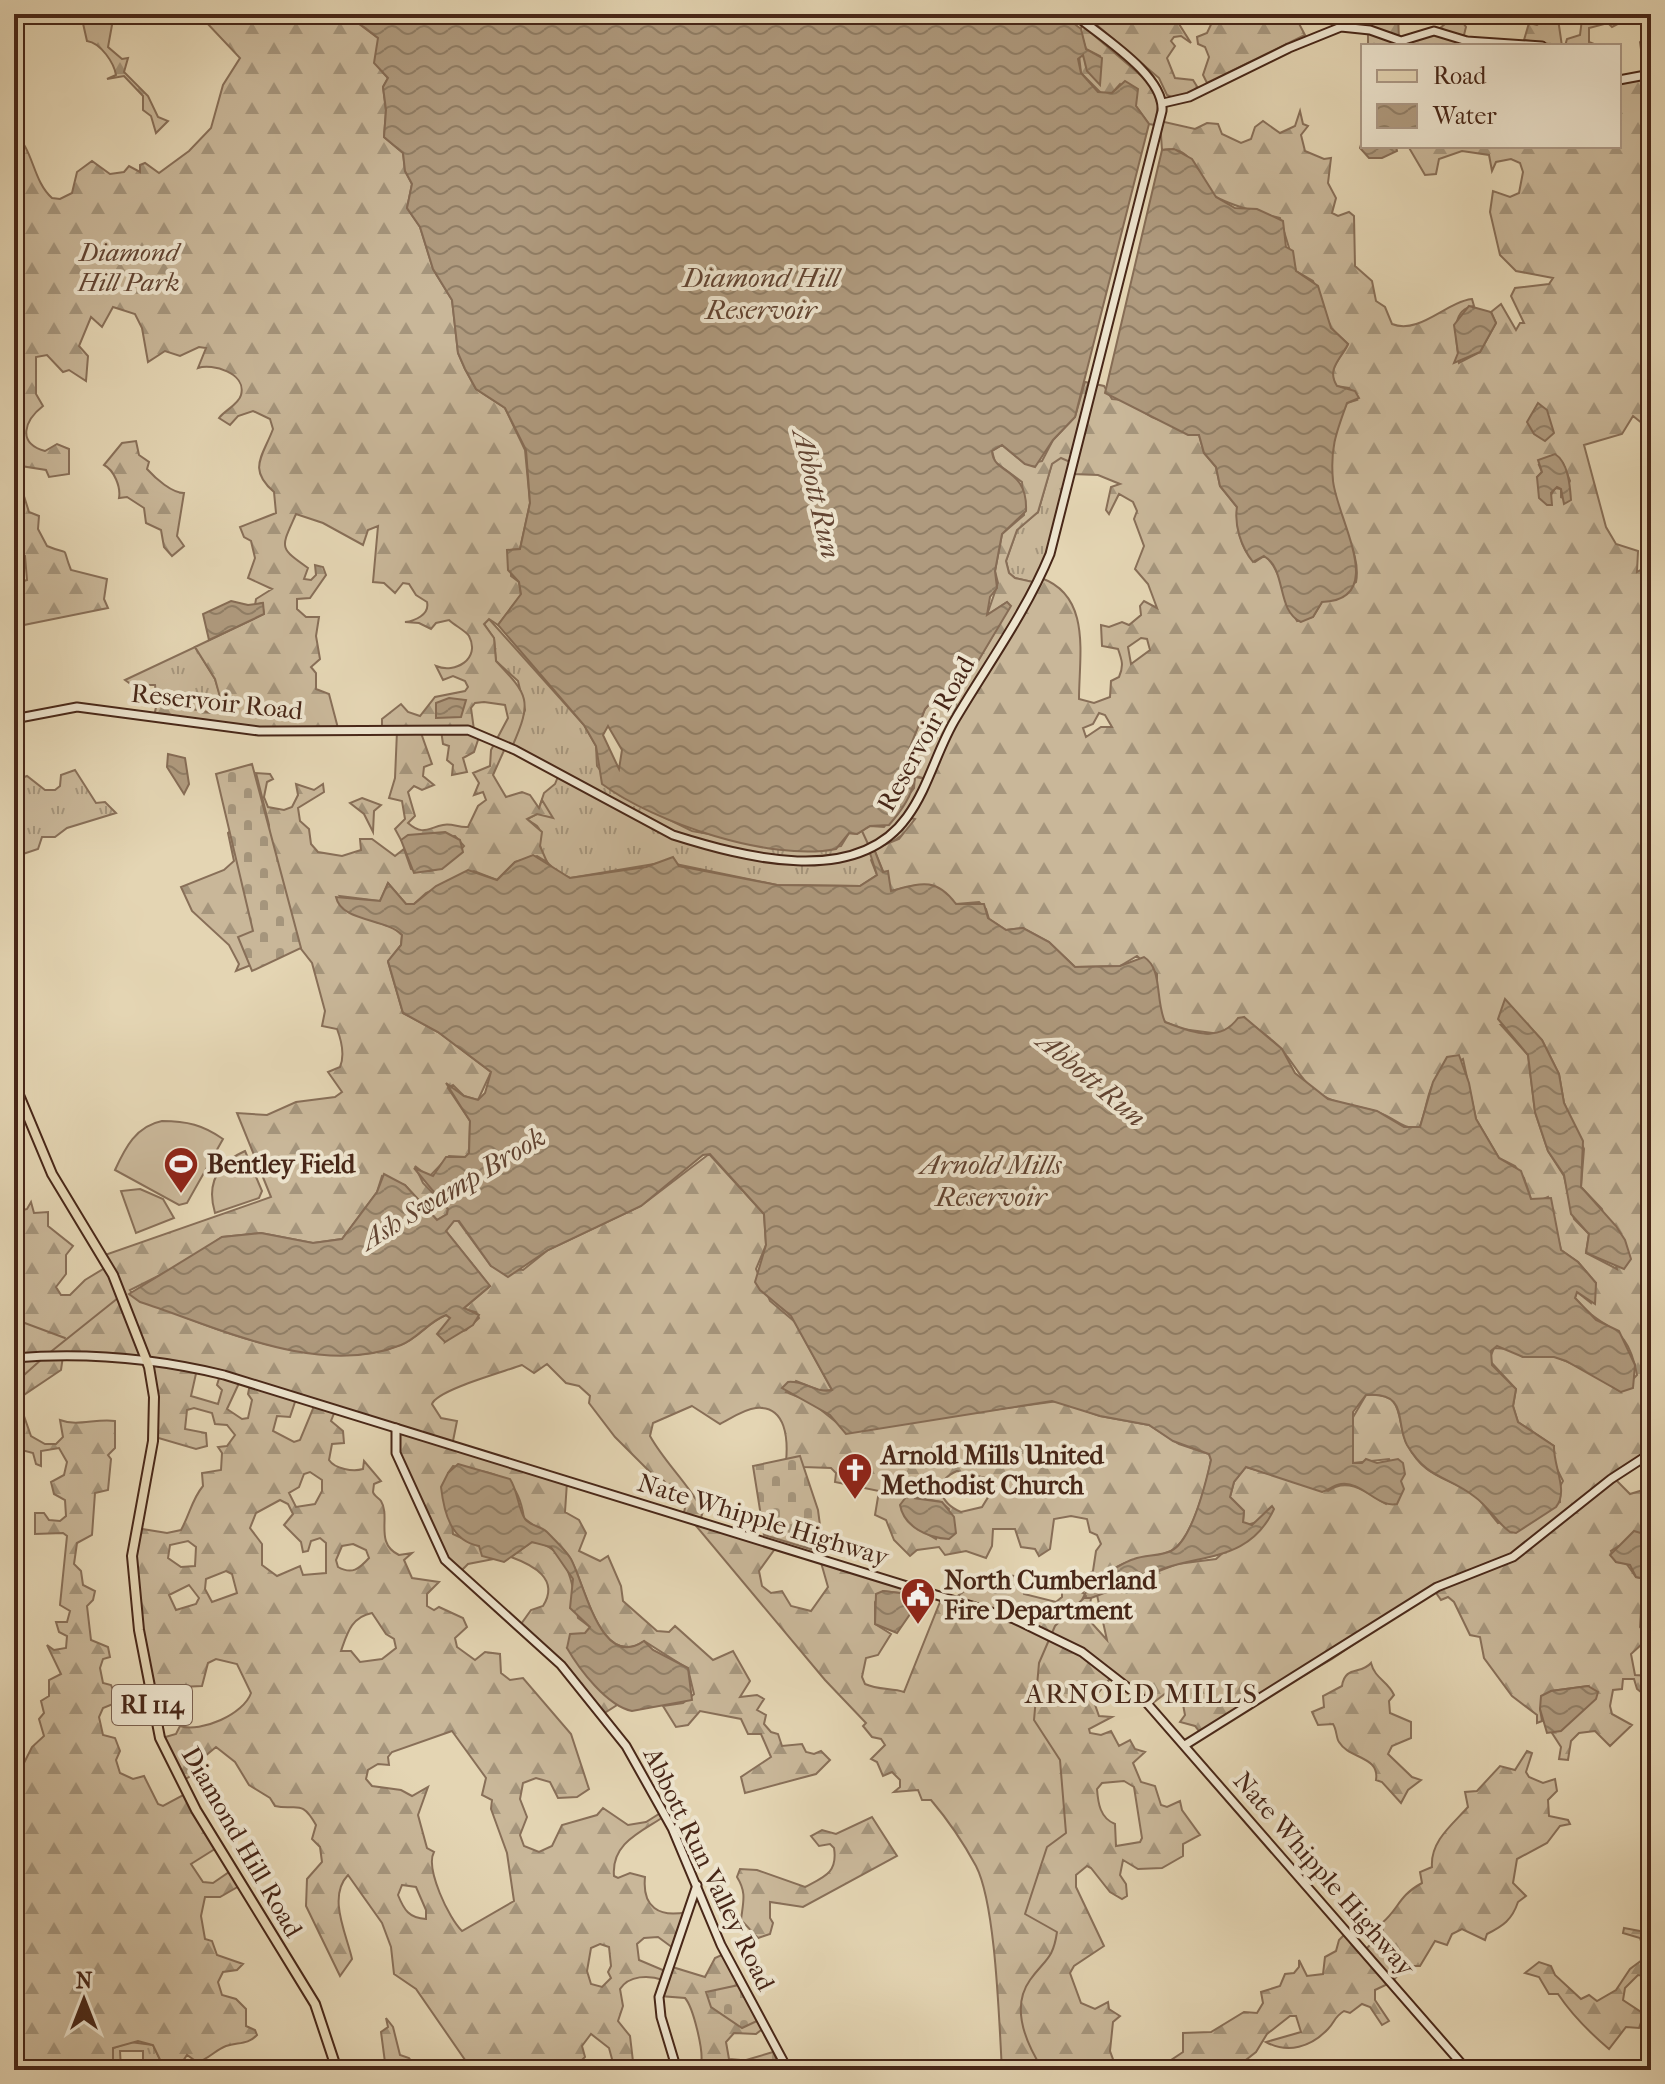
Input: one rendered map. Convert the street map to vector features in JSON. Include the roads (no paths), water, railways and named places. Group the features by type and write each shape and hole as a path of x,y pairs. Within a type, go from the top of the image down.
{"main road":[{"name":"Diamond Hill Road","path":"14,1083 52,1174 122,1297 146,1359 154,1397 153,1441 132,1556 139,1630 160,1738 196,1810 315,2004 337,2070"}],"street":[{"path":"1074,14 1149,76 1158,88 1162,107 1341,27 1370,30 1401,41 1434,31 1467,41 1512,44"},
{"path":"1621,80 1651,74"},
{"name":"Reservoir Road","path":"14,719 77,707 259,731 468,730 515,750 673,835 701,844 773,857 812,860 834,859 875,846 899,826 914,806 949,729 1040,578 1059,525 1162,107"},
{"name":"Nate Whipple Highway","path":"14,1358 52,1355 146,1359 224,1375 826,1559 1050,1634 1129,1686 1185,1745 1467,2070"},
{"name":"Abbott Run Valley Road","path":"396,1428 396,1453 445,1560 561,1665 608,1720 672,1828 733,1969 788,2070"},
{"path":"1185,1745 1437,1587 1513,1557 1611,1479 1651,1453"},
{"path":"677,2070 661,2017 659,1997 697,1885"}],"water":[{"name":"Diamond Hill Reservoir","path":"346,14 976,14 977,21 987,22 1000,14 1062,14 1081,29 1086,49 1102,58 1100,85 1087,71 1083,55 1078,59 1081,73 1098,92 1112,93 1125,81 1138,89 1136,106 1149,124 1075,417 1053,440 1035,467 1025,464 1002,445 992,451 998,464 1022,486 1025,497 1026,511 1002,534 995,571 997,588 990,597 987,615 1007,602 1011,606 965,683 940,692 925,709 903,765 905,773 915,777 914,784 906,802 889,825 870,826 857,834 849,833 836,849 809,852 779,850 714,836 625,799 602,784 596,746 584,725 498,625 521,594 519,582 508,570 507,550 520,549 530,503 526,450 505,408 476,389 458,353 452,300 433,269 420,227 407,208 412,184 405,171 403,153 384,137 386,110 383,87 388,78 374,63 378,38","holes":["608,726 622,750 619,769 603,735"]},
{"path":"1361,145 1361,148 1396,148 1397,151 1382,158 1369,158 1360,148"},
{"path":"1174,149 1192,159 1216,197 1235,208 1257,209 1283,221 1286,247 1293,251 1296,271 1318,286 1331,328 1348,344 1334,369 1334,380 1337,386 1355,391 1359,398 1347,403 1335,441 1332,469 1356,573 1353,588 1342,598 1322,602 1313,617 1301,622 1288,609 1271,562 1264,556 1253,562 1245,550 1239,536 1237,507 1220,486 1216,467 1204,453 1199,435 1188,435 1105,393 1162,150"},
{"path":"1469,306 1491,312 1496,323 1480,352 1454,363 1458,353 1454,325"},
{"path":"1538,403 1547,410 1554,433 1545,441 1534,434 1527,422"},
{"path":"1555,454 1566,468 1571,500 1564,504 1561,489 1557,487 1551,493 1552,505 1547,505 1539,498 1537,477 1542,472 1538,460"},
{"path":"231,601 248,605 263,603 264,614 209,640 203,614"},
{"path":"449,698 466,700 461,717 436,718 436,703"},
{"path":"168,754 185,758 189,784 184,794 167,767"},
{"path":"445,832 460,840 463,852 442,869 414,873 401,840 408,835"},
{"name":"Arnold Mills Reservoir","path":"874,849 883,872 888,871 891,891 927,884 942,889 956,904 984,904 988,918 1006,930 1023,928 1049,942 1075,967 1120,966 1144,957 1154,969 1165,1022 1204,1034 1222,1031 1244,1017 1282,1049 1295,1073 1328,1099 1377,1111 1404,1127 1420,1127 1433,1082 1447,1057 1459,1055 1469,1083 1476,1119 1499,1158 1521,1171 1531,1199 1551,1198 1561,1250 1578,1262 1596,1283 1595,1304 1577,1292 1575,1298 1596,1320 1619,1331 1635,1365 1633,1388 1621,1392 1554,1357 1523,1357 1497,1346 1491,1351 1492,1365 1516,1389 1513,1406 1518,1422 1554,1446 1561,1486 1560,1501 1556,1507 1516,1533 1510,1532 1475,1497 1423,1465 1407,1445 1395,1403 1380,1395 1366,1395 1353,1412 1353,1463 1362,1463 1366,1459 1377,1463 1398,1459 1403,1463 1405,1474 1401,1481 1404,1489 1397,1504 1383,1502 1349,1484 1322,1492 1246,1467 1234,1482 1230,1497 1244,1511 1243,1522 1252,1525 1272,1506 1274,1509 1253,1537 1227,1552 1165,1568 1091,1598 1083,1598 1094,1576 1134,1559 1167,1553 1179,1545 1197,1510 1211,1460 1209,1454 1173,1441 1149,1425 1100,1416 1052,1401 846,1434 830,1415 782,1388 788,1382 794,1382 832,1390 791,1316 755,1282 766,1245 764,1214 710,1154 703,1155 641,1206 548,1250 508,1277 491,1266 459,1221 454,1221 446,1231 490,1286 464,1308 479,1315 473,1325 445,1342 437,1334 450,1318 446,1315 407,1342 369,1354 337,1356 303,1352 235,1335 140,1302 129,1294 222,1237 261,1233 313,1243 342,1239 377,1192 384,1174 405,1185 437,1220 447,1214 448,1209 414,1168 433,1176 446,1157 465,1157 469,1153 470,1121 446,1083 464,1096 478,1100 485,1093 491,1072 438,1032 403,1013 388,961 401,945 402,935 386,925 346,911 336,897 380,901 388,883 406,904 414,904 436,886 468,870 497,880 515,862 533,855 570,878 646,867 673,857 679,866 777,885 860,886 877,875 869,850"},
{"path":"1505,999 1542,1040 1559,1074 1564,1103 1583,1141 1581,1187 1625,1240 1631,1259 1624,1269 1586,1253 1589,1234 1571,1214 1564,1175 1548,1151 1535,1112 1528,1055 1498,1019"},
{"path":"458,1464 510,1479 525,1519 547,1532 571,1559 589,1604 606,1635 616,1644 629,1647 644,1641 653,1650 688,1668 692,1700 632,1711 613,1702 595,1686 567,1648 570,1634 585,1633 590,1627 570,1608 573,1579 551,1547 532,1542 504,1562 482,1556 479,1546 469,1543 455,1532 444,1506 441,1487 448,1473"},
{"path":"906,1497 942,1502 954,1517 956,1533 949,1539 918,1530 902,1513 900,1505"},
{"path":"1634,1531 1644,1534 1641,1578 1636,1577 1630,1565 1616,1562 1610,1555"},
{"path":"883,1591 908,1594 917,1604 897,1633 875,1624 876,1594"},
{"path":"1588,1686 1598,1692 1596,1699 1561,1731 1547,1733 1540,1709 1541,1696 1551,1691"}],"waterway":[{"name":"Abbott Run","path":"862,831 868,844"},
{"name":"Ash Swamp Brook","path":"48,1354 118,1298"},
{"path":"14,1319 65,1338"},
{"name":"Ash Swamp Brook","path":"14,1384 43,1358"},
{"name":"Abbott Run","path":"1043,2070 1023,2026 1021,2002 1030,1980 1051,1954 1057,1932 1025,1914 1047,1847 1066,1833 1060,1760 1034,1720 1039,1663 1055,1626 1086,1596"}],"place":[{"name":"Bentley Field","path":"181,1195"},
{"name":"Arnold Mills United Methodist Church","path":"855,1501"},
{"name":"North Cumberland Fire Department","path":"918,1626"}],"district":[{"name":"ARNOLD MILLS","path":"1142,1693"}],"park label":[{"name":"Diamond Hill Park","path":"129,267"}]}
